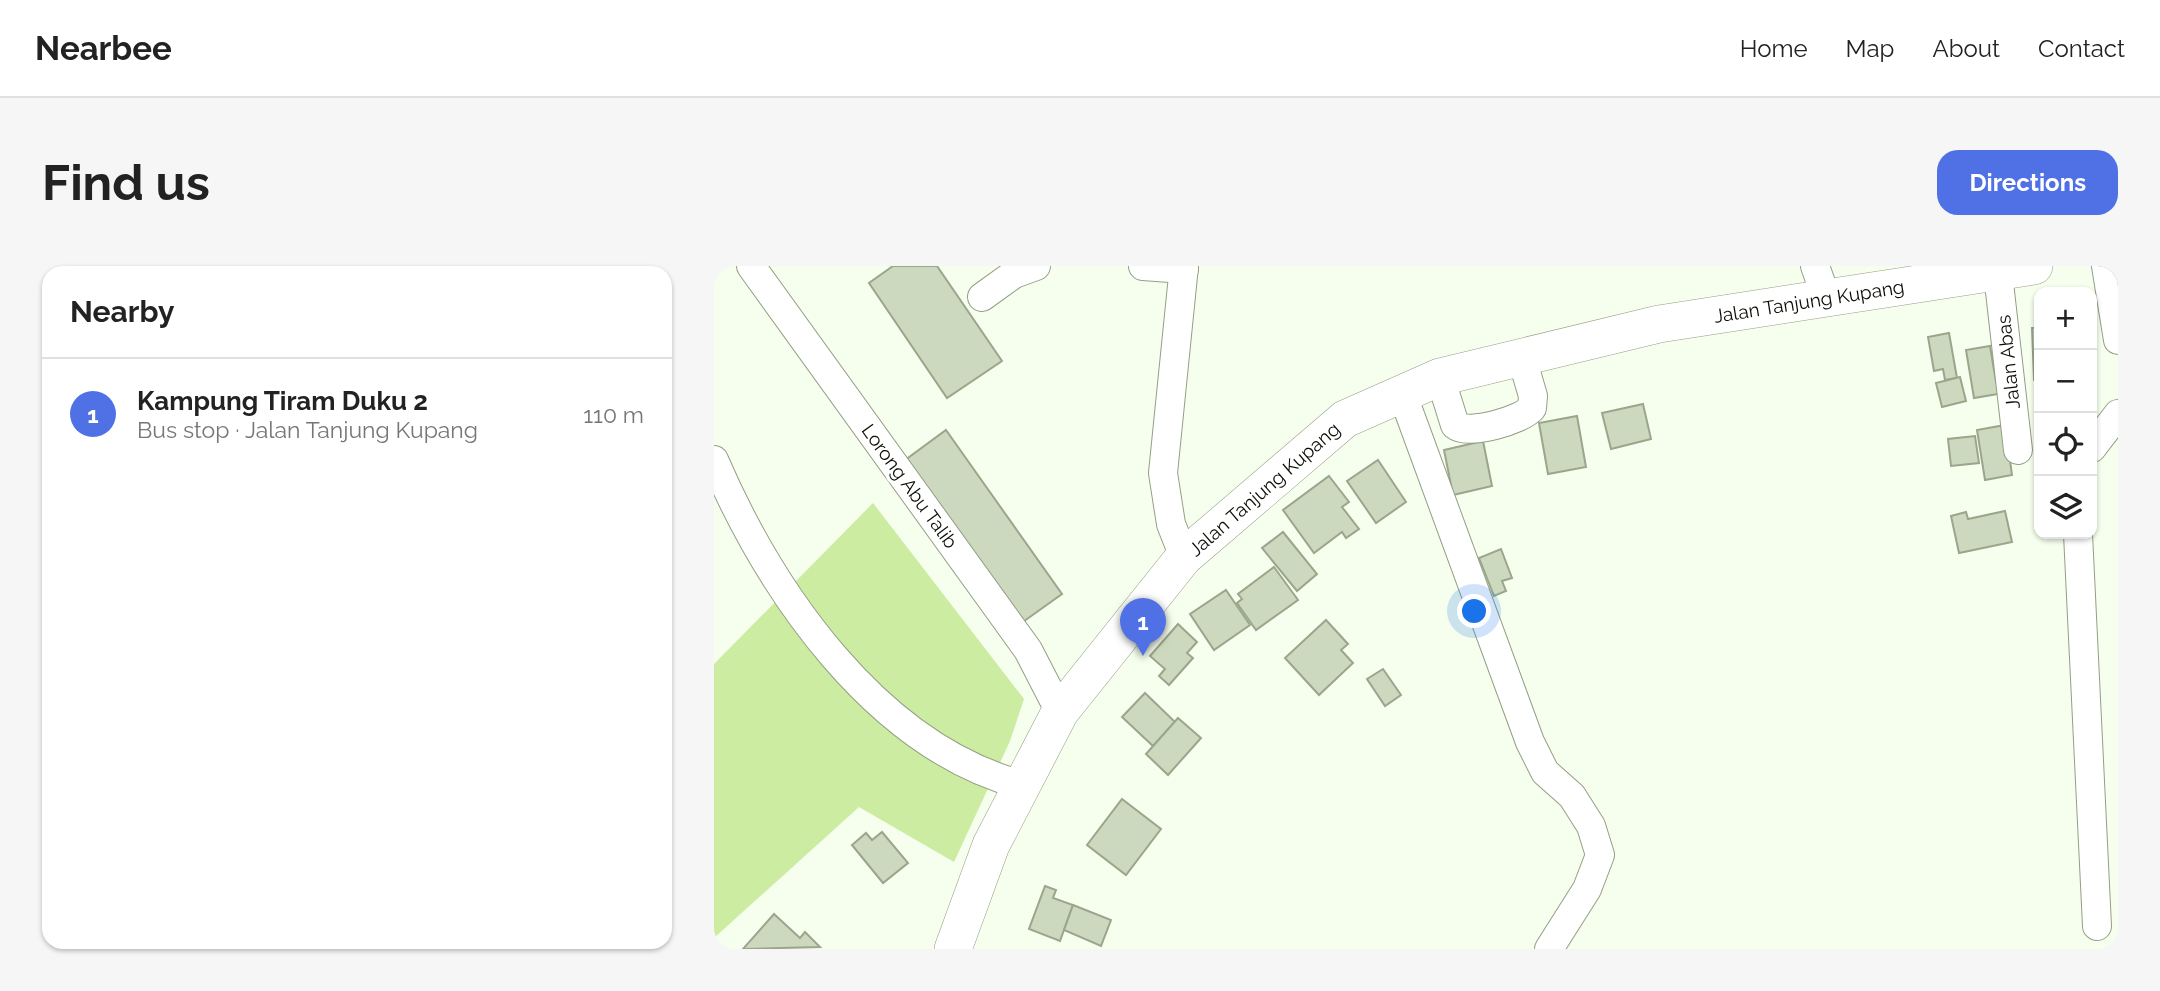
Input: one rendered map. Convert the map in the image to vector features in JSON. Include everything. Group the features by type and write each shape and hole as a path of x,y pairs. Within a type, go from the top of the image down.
{"main road":[{"name":"Jalan Tanjung Kupang","path":"953,949 991,845 1060,712 1184,557 1345,419 1440,377 1820,282 2034,266"}],"street":[{"name":"Lorong Abu Talib","path":"751,266 1028,650 1060,712"},
{"path":"982,297 1014,274 1036,266"},
{"path":"1143,266 1184,267 1163,472 1171,524 1184,557"},
{"path":"2106,266 2118,340"},
{"name":"Jalan Abas","path":"1988,271 2018,450"},
{"path":"1440,377 1455,425 1460,430 1472,431 1522,416 1532,408 1533,396 1521,355"},
{"path":"1402,393 1530,742 1545,772 1572,796 1591,826 1600,855 1587,889 1549,949"},
{"path":"2097,441 2118,414"},
{"path":"714,460 751,537 789,600 849,673 915,731 963,763 982,773 1022,785"},
{"path":"2077,539 2106,849 2097,926"}],"green space":[{"path":"873,503 1024,699 1010,741 954,862 859,807 714,938 714,664"}],"building":[{"path":"893,266 937,266 1002,361 947,398 869,283"},
{"path":"2032,328 2034,328 2034,380"},
{"path":"1949,333 1957,378 1945,380 1943,369 1934,371 1928,337"},
{"path":"1990,346 1996,382 2002,380 2004,393 1974,398 1966,350"},
{"path":"1960,377 1966,401 1942,407 1936,383"},
{"path":"1643,404 1651,439 1611,449 1602,413"},
{"path":"1577,416 1586,467 1548,474 1539,423"},
{"path":"2005,425 2012,475 1985,480 1977,430"},
{"path":"946,430 1062,594 1013,629 897,466"},
{"path":"1975,436 1979,463 1951,466 1948,439"},
{"path":"1483,441 1492,486 1453,495 1444,450"},
{"path":"1378,460 1406,502 1376,523 1347,481"},
{"path":"1329,476 1349,502 1342,507 1359,529 1346,538 1342,532 1314,553 1283,510"},
{"path":"2005,511 2012,542 1959,553 1951,516 1966,512 1968,519"},
{"path":"1283,532 1317,574 1297,591 1262,548"},
{"path":"1501,549 1512,578 1502,581 1506,591 1494,596 1479,558"},
{"path":"1274,567 1298,600 1256,630 1237,603 1242,599 1238,594"},
{"path":"1226,590 1250,625 1214,650 1190,614"},
{"path":"1326,620 1348,644 1341,650 1353,663 1319,695 1285,658"},
{"path":"1178,624 1197,642 1187,653 1193,658 1169,685 1159,676 1165,669 1150,656"},
{"path":"1383,669 1401,695 1385,706 1367,679"},
{"path":"1145,693 1175,722 1153,746 1122,717"},
{"path":"1178,718 1201,738 1168,775 1146,754"},
{"path":"1122,799 1161,829 1126,875 1087,845"},
{"path":"882,832 908,863 883,883 852,845 866,833 872,840"},
{"path":"1045,886 1056,890 1053,898 1073,905 1060,941 1029,929"},
{"path":"1073,905 1111,920 1101,946 1064,930"},
{"path":"774,914 800,938 805,932 820,947 743,949"}],"place":[{"name":"Kampung Tiram Duku 2","path":"1143,656"}]}
